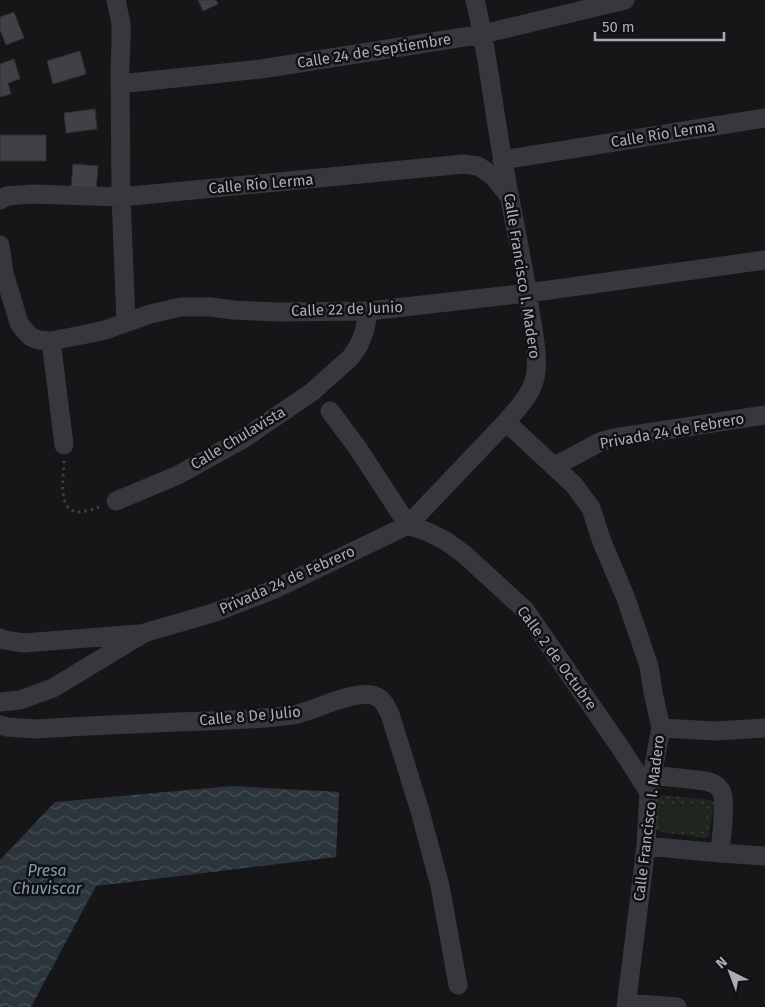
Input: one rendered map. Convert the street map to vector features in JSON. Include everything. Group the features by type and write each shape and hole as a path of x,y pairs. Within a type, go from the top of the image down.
{"street":[{"path":"116,0 121,24 121,197 126,322"},
{"name":"Calle Francisco I. Madero","path":"475,0 483,34 502,160 528,293 536,347 535,379 530,391 506,422 574,485 591,508 602,542 625,596 649,666 660,728 650,784 646,846 626,1005"},
{"name":"Calle 24 de Septiembre","path":"120,84 261,69 483,34 625,0"},
{"name":"Calle Río Lerma","path":"502,160 765,118"},
{"name":"Calle Río Lerma","path":"0,200 7,196 33,194 121,197 464,164 478,166 492,175 510,197"},
{"name":"Calle 22 de Junio","path":"0,245 4,273 19,322 31,337 51,341 105,330 150,314 181,307 279,312 369,311 528,293 765,260"},
{"name":"Calle Chulavista","path":"116,501 178,475 243,438 312,392 351,357 359,345 369,311"},
{"path":"51,341 64,445"},
{"path":"330,411 357,447 408,525 506,422"},
{"name":"Privada 24 de Febrero","path":"555,466 600,442 614,438 765,415"},
{"name":"Privada 24 de Febrero","path":"0,702 20,700 53,688 144,633 216,612 275,589 408,525"},
{"name":"Calle 2 de Octubre","path":"408,525 437,537 458,550 525,610 622,750 650,784"},
{"path":"0,638 24,643 144,633"},
{"name":"Calle 8 De Julio","path":"0,725 36,729 238,720 294,715 364,694 379,698 390,714 420,811 440,886 458,984"},
{"path":"660,728 716,731 765,728"},
{"path":"650,784 706,781 715,783 722,793 724,802 720,853"},
{"path":"646,846 765,856"},
{"path":"626,1005 677,1007"}],"path":[{"path":"64,445 63,497 67,507 80,512 116,501"}],"shaded area":[{"path":"661,795 711,800 714,803 709,835 706,838 661,832 656,828 658,799"},
{"path":"663,804 705,807 703,832 661,828"}],"water":[{"name":"Presa Chuviscar","path":"232,786 339,792 336,857 96,886 31,1007 0,1007 0,859 55,802"}],"building":[{"path":"198,0 216,0 218,4 203,11"},
{"path":"14,12 24,38 6,45 0,30 0,17"},
{"path":"80,51 86,74 53,84 47,61"},
{"path":"14,59 20,79 8,83 11,94 0,97 0,64"},
{"path":"95,109 97,129 66,133 64,113"},
{"path":"0,135 46,135 46,161 0,161"},
{"path":"73,164 98,166 96,191 71,189"}]}
